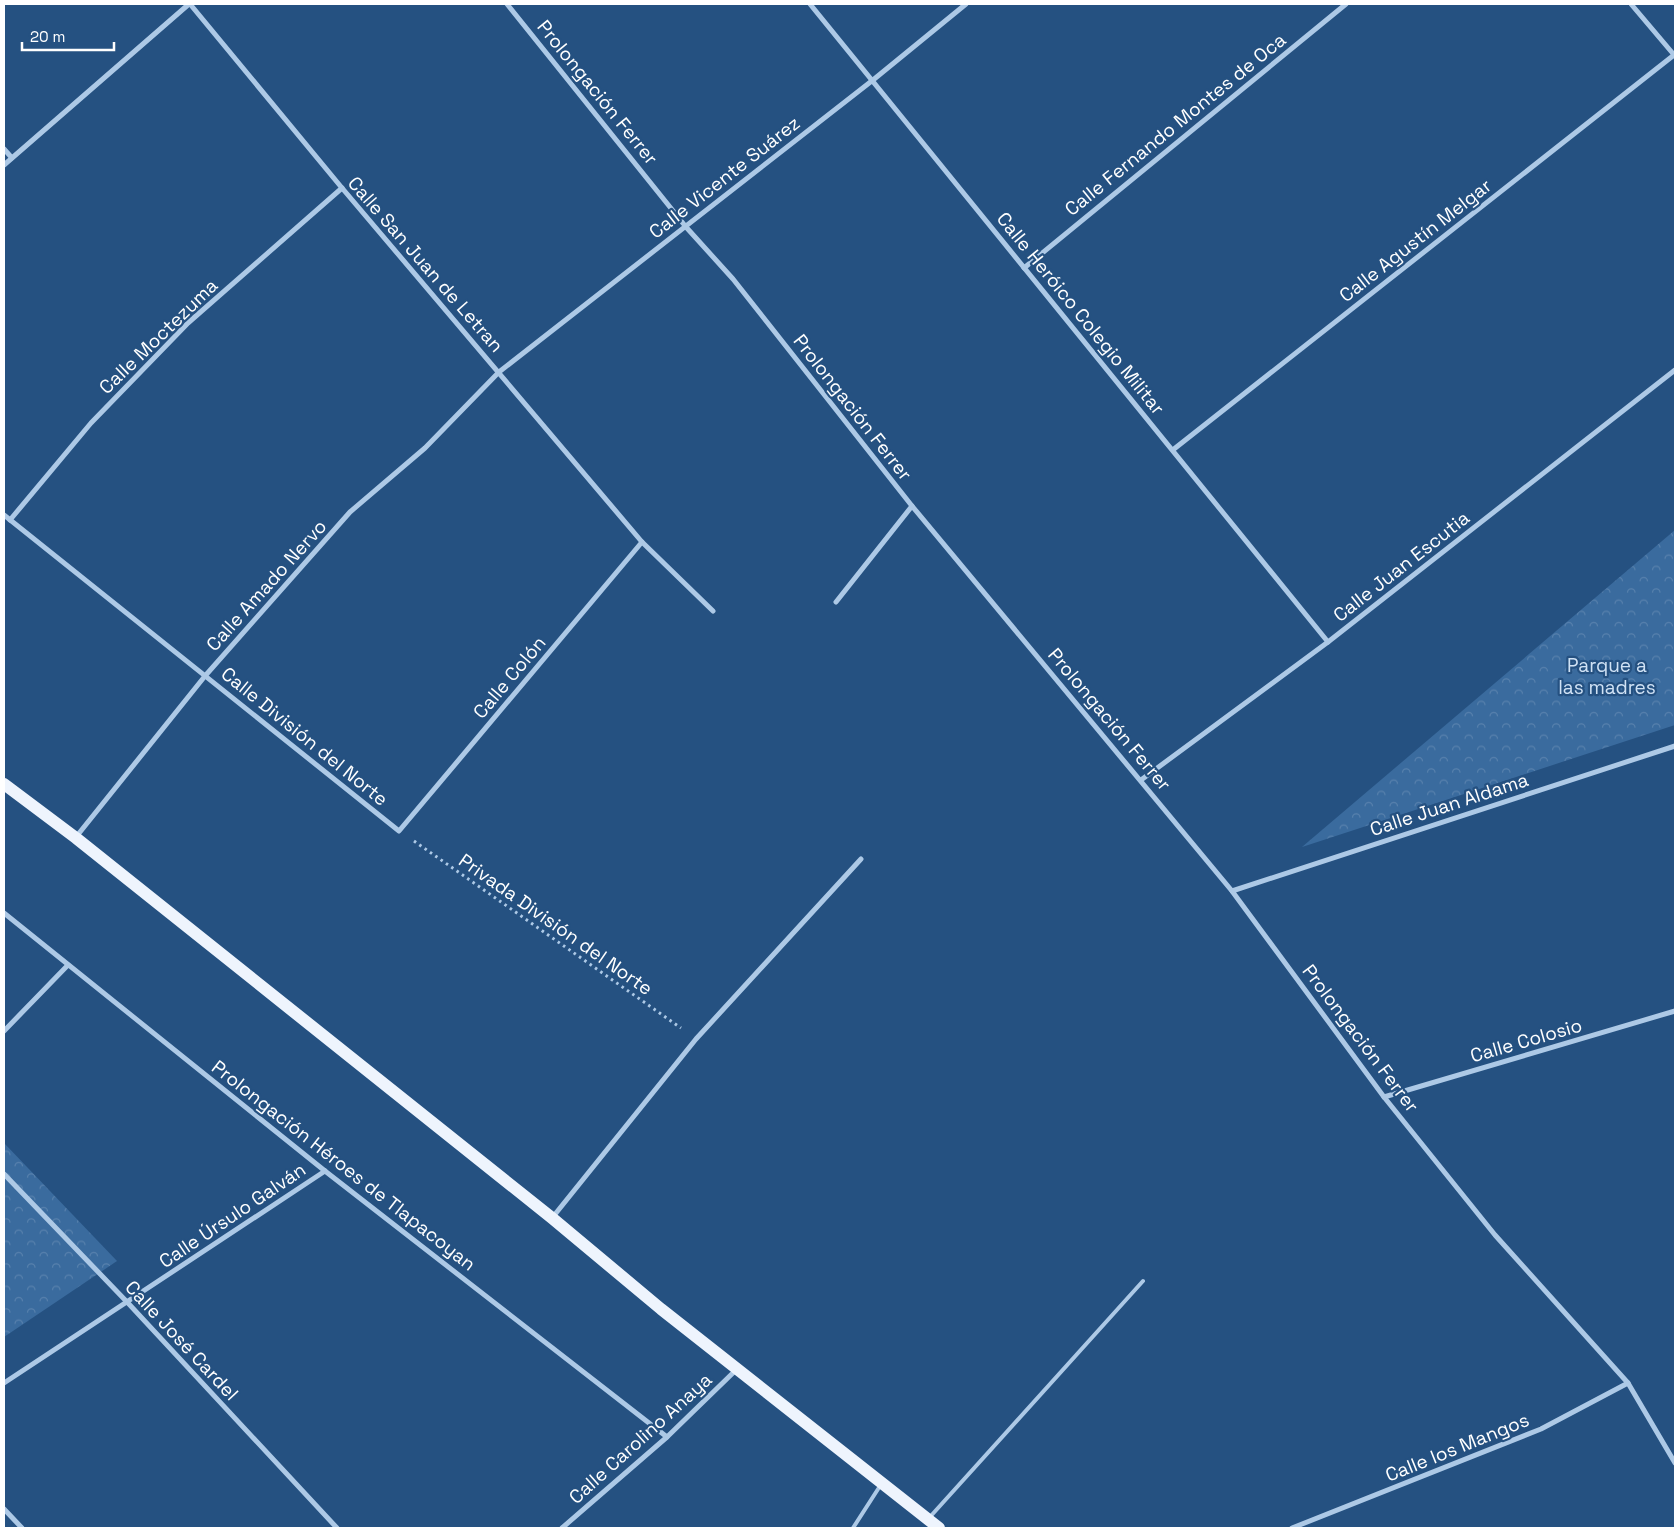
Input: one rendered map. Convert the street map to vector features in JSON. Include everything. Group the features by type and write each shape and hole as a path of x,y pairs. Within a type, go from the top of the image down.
{"main road":[{"path":"4,784 76,838 552,1218 661,1309 939,1528"}],"street":[{"path":"4,165 189,4"},
{"name":"Calle San Juan de Letran","path":"189,4 642,542 713,611"},
{"name":"Prolongación Ferrer","path":"508,4 686,227 733,279 912,506 1232,891 1384,1097 1495,1235 1628,1383 1675,1463"},
{"name":"Calle Heróico Colegio Militar","path":"810,4 1024,268 1174,449 1328,642"},
{"name":"Calle Vicente Suárez","path":"500,372 873,80 966,4"},
{"name":"Calle Fernando Montes de Oca","path":"1024,268 1346,4"},
{"path":"1631,4 1674,56"},
{"name":"Calle Agustín Melgar","path":"1174,449 1674,56"},
{"path":"4,148 12,158"},
{"name":"Calle Moctezuma","path":"10,520 91,423 188,324 342,188"},
{"name":"Calle Juan Escutia","path":"1141,780 1328,642 1675,370"},
{"name":"Calle Amado Nervo","path":"76,838 205,676 350,512 425,448 500,372"},
{"path":"836,602 912,506"},
{"name":"Calle División del Norte","path":"4,515 399,831"},
{"name":"Calle Colón","path":"399,831 642,542"},
{"name":"Calle Juan Aldama","path":"1232,891 1675,746"},
{"path":"552,1218 696,1039 861,860"},
{"name":"Prolongación Héroes de Tlapacoyan","path":"4,913 325,1171 667,1438"},
{"path":"4,1031 68,966"},
{"name":"Calle Colosio","path":"1384,1097 1675,1011"},
{"name":"Calle Úrsulo Galván","path":"4,1383 325,1171"},
{"name":"Calle José Cardel","path":"4,1174 128,1302 336,1528"},
{"name":"Calle Carolino Anaya","path":"562,1528 667,1438 737,1368"},
{"name":"Calle los Mangos","path":"1292,1528 1541,1429 1628,1383"},
{"path":"4,1509 22,1528"}],"lane":[{"path":"928,1519 1142,1281"},
{"path":"853,1528 882,1483"}],"path":[{"name":"Privada División del Norte","path":"399,831 696,1039"}],"green space":[{"name":"Parque a las madres","path":"1675,530 1675,725 1302,847"},
{"path":"4,1143 117,1261 4,1337"}]}
